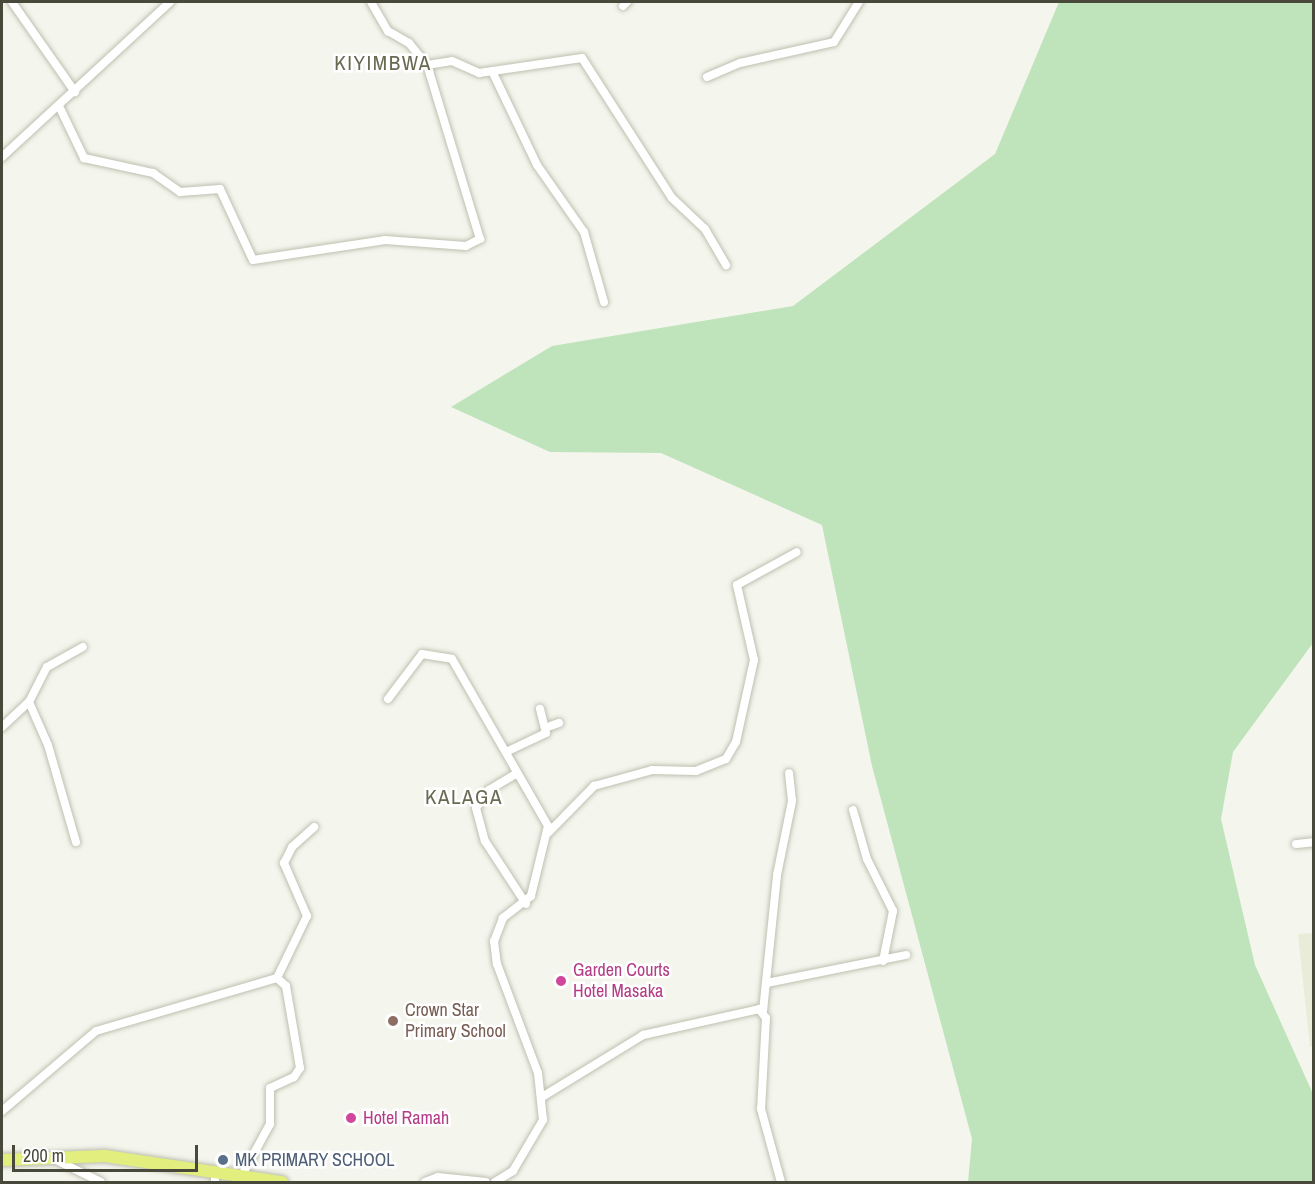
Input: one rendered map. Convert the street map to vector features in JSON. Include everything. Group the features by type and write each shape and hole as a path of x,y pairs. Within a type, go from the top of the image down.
{"highway":[{"path":"2,1160 46,1155 105,1156 215,1178 242,1177 282,1182"}],"street":[{"path":"12,2 75,92"},
{"path":"2,157 170,2"},
{"path":"59,106 84,158 153,173 180,192 219,189 253,260 385,240 466,246 480,239 427,65 409,44 387,31 371,2"},
{"path":"707,77 740,63 834,42 859,2"},
{"path":"427,65 452,61 471,72 582,58 672,198 705,229 726,265"},
{"path":"492,71 537,165 584,232 604,302"},
{"path":"495,1182 513,1172 540,1129 542,1097 494,941 503,918 526,904 548,833 594,786 652,770 696,771 726,759 736,742 754,660 737,585 798,552"},
{"path":"2,727 29,702 47,667 83,647"},
{"path":"388,699 422,654 452,659 506,752 514,775 548,833"},
{"path":"29,702 75,842"},
{"path":"506,752 546,733 540,709"},
{"path":"545,728 560,723"},
{"path":"781,1182 761,1109 763,1011 777,875 792,801 789,772"},
{"path":"514,775 489,790 476,808 485,841 526,904"},
{"path":"853,810 867,859 893,911 883,961"},
{"path":"2,1111 96,1031 277,978 307,916 284,863 292,847 314,827"},
{"path":"1296,844 1314,842"},
{"path":"766,983 906,955"},
{"path":"242,1177 270,1124 270,1088 294,1077 300,1068 286,986 277,978"},
{"path":"542,1097 643,1035 763,1011"},
{"path":"46,1155 101,1182"},
{"path":"425,1182 438,1177 486,1182"}],"shaded area":[{"path":"1313,933 1314,1046 1310,1047 1298,934"}],"green space":[{"path":"1059,2 1313,2 1313,643 1233,752 1221,819 1255,965 1313,1094 1313,1182 968,1182 972,1139 872,766 822,525 661,453 550,452 451,407 552,346 793,306 995,154"}],"place":[{"name":"Garden Courts Hotel Masaka","path":"561,981"},
{"name":"Crown Star Primary School","path":"393,1021"},
{"name":"Hotel Ramah","path":"351,1118"},
{"name":"MK PRIMARY SCHOOL","path":"223,1160"}],"district":[{"name":"KIYIMBWA","path":"383,63"},
{"name":"KALAGA","path":"464,797"}]}
